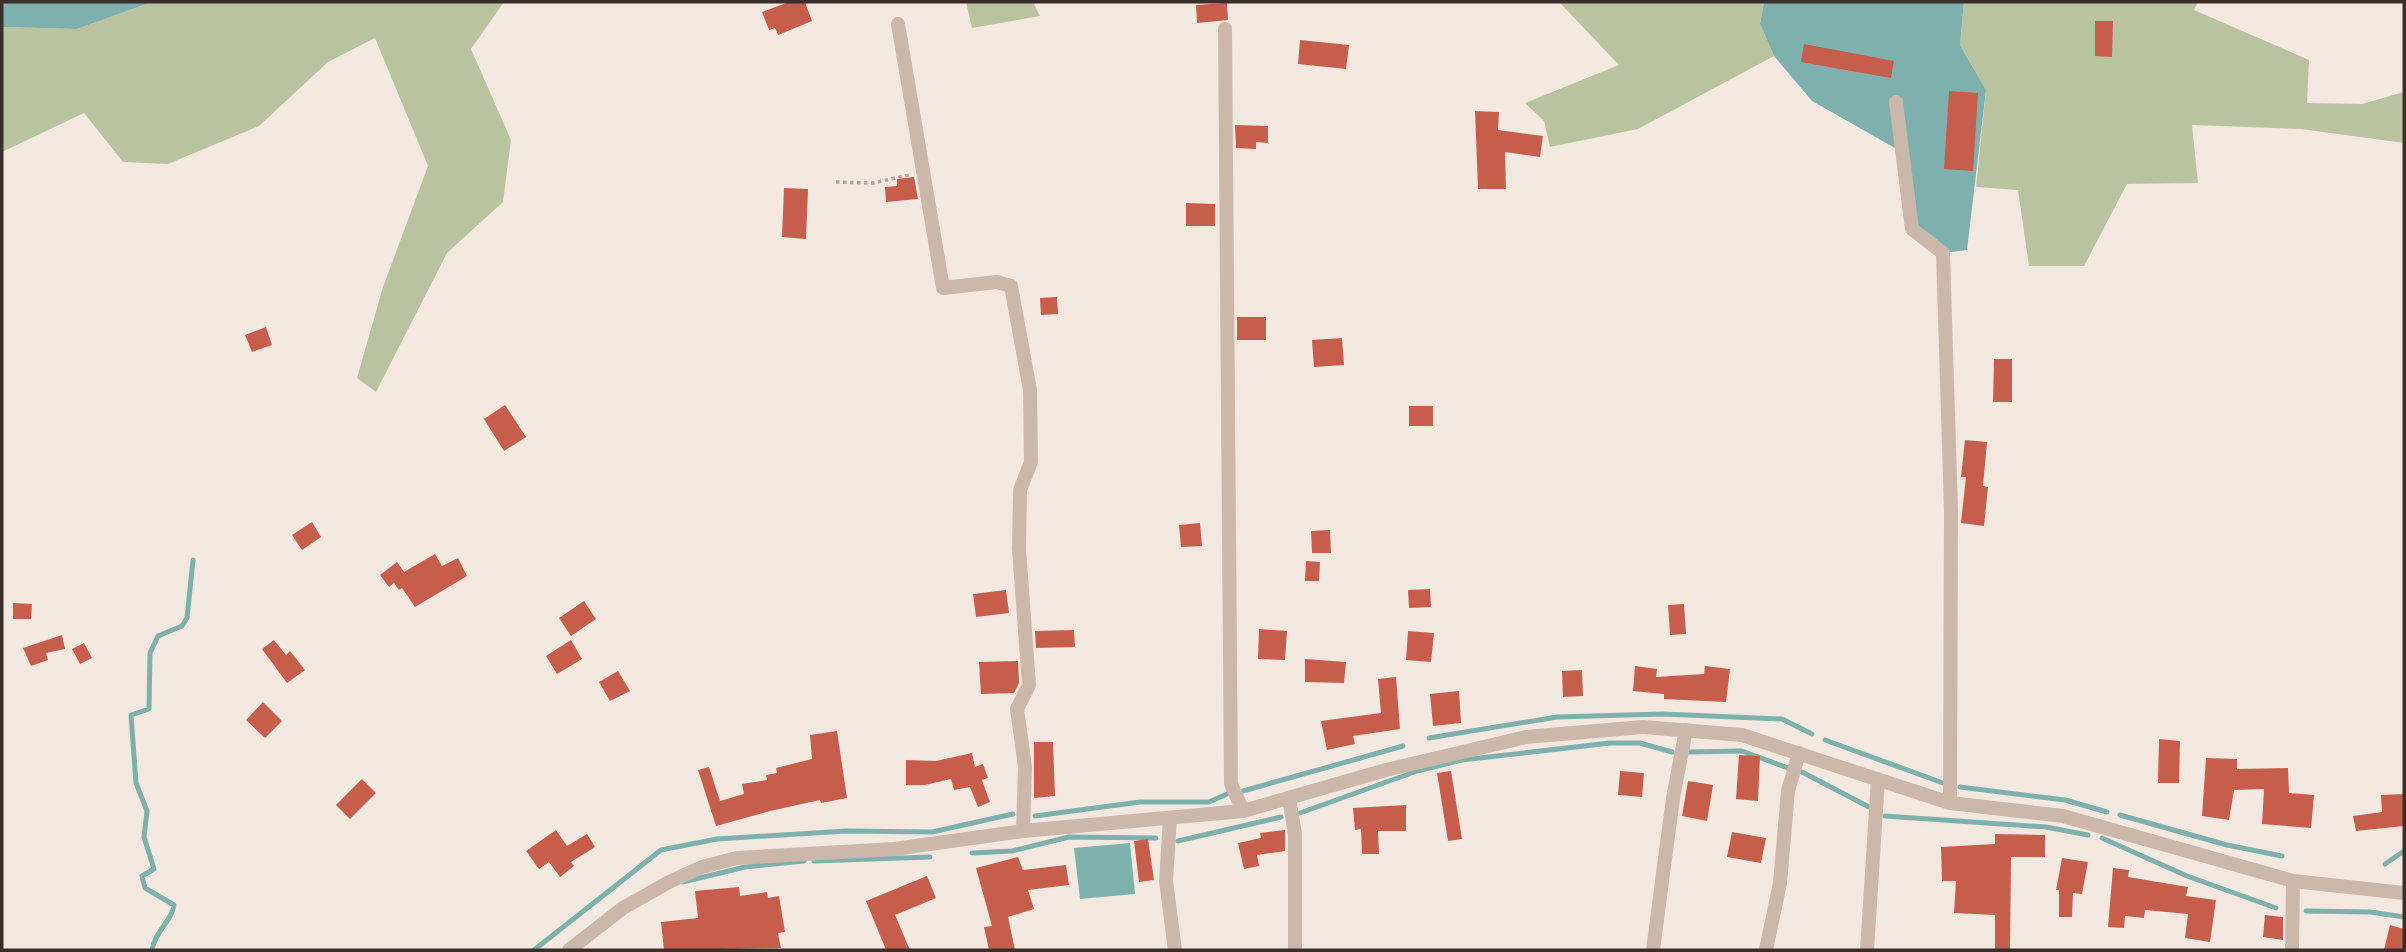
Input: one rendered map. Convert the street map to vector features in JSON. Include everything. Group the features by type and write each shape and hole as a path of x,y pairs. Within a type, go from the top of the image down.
{"street":[{"path":"898,24 943,288 997,282 1011,286 1030,390 1031,463 1020,490 1019,549 1029,685 1017,709 1025,767 1024,831"},
{"path":"1225,29 1230,784 1244,811"},
{"path":"1896,102 1912,229 1943,253 1951,511 1950,803"},
{"path":"569,950 623,908 702,867 739,858 894,849 1024,831 1244,811 1386,770 1526,737 1643,727 1742,735 1950,803 2063,816 2293,881 2404,893"},
{"path":"1653,950 1673,798 1686,730"},
{"path":"1766,950 1780,883 1788,791 1799,753"},
{"path":"1867,950 1878,779"},
{"path":"1289,798 1295,834 1295,950"},
{"path":"1170,818 1166,881 1175,950"},
{"path":"2292,950 2293,881"}],"path":[{"path":"836,182 873,183 925,172"}],"green space":[{"path":"152,2 504,2 471,49 511,140 503,202 447,253 376,392 357,378 383,287 428,166 375,38 328,62 259,126 168,164 123,162 84,113 2,152 2,27 77,29"},
{"path":"966,2 1033,2 1040,16 972,28"},
{"path":"1559,2 1764,2 1760,24 1774,56 1638,129 1550,147 1544,121 1525,103 1619,65"},
{"path":"1964,2 2198,2 2194,10 2309,60 2307,103 2362,104 2404,92 2404,143 2301,129 2192,125 2198,183 2127,184 2084,266 2029,266 2018,190 1976,187 1986,90 1960,45"}],"water":[{"path":"2,2 152,2 77,29 2,27"},
{"path":"1764,2 1964,2 1960,45 1986,90 1967,250 1943,253 1912,229 1902,152 1812,101 1774,56 1760,24"},
{"path":"1130,843 1135,894 1080,899 1074,848"}],"building":[{"path":"789,2 805,2 812,21 778,35 775,28 769,30 762,12"},
{"path":"1227,3 1228,20 1197,23 1196,5"},
{"path":"2095,21 2113,21 2112,57 2095,56"},
{"path":"1300,40 1349,45 1346,69 1298,64"},
{"path":"1804,44 1894,61 1891,78 1801,62"},
{"path":"1949,91 1978,93 1973,171 1944,169"},
{"path":"1475,111 1499,112 1498,130 1543,136 1540,157 1505,152 1506,189 1478,189"},
{"path":"1235,125 1268,126 1268,143 1256,142 1256,149 1236,148"},
{"path":"914,177 918,199 886,202 885,187 897,186 897,179"},
{"path":"784,188 808,189 806,239 782,237"},
{"path":"1186,203 1215,204 1215,226 1186,226"},
{"path":"1057,297 1058,314 1041,315 1040,298"},
{"path":"1237,317 1266,317 1266,340 1237,340"},
{"path":"266,327 272,345 252,352 245,335"},
{"path":"1342,338 1344,365 1314,367 1312,340"},
{"path":"1994,359 2012,359 2012,402 1993,402"},
{"path":"505,405 526,437 504,451 484,419"},
{"path":"1409,406 1433,406 1433,426 1409,426"},
{"path":"1965,440 1987,442 1983,486 1988,487 1984,526 1961,523 1966,477 1961,477"},
{"path":"312,522 321,537 302,550 292,535"},
{"path":"1200,523 1202,546 1181,547 1179,525"},
{"path":"1330,530 1331,553 1312,553 1311,531"},
{"path":"435,554 442,566 458,558 467,576 415,607 402,588 399,590 394,583 389,587 380,575 397,562 404,572"},
{"path":"1306,561 1320,562 1319,581 1305,581"},
{"path":"1430,589 1431,607 1409,608 1408,590"},
{"path":"1006,590 1009,613 976,617 973,594"},
{"path":"584,601 596,619 571,636 559,618"},
{"path":"13,603 32,604 31,619 13,619"},
{"path":"1684,604 1686,634 1670,635 1668,605"},
{"path":"1259,629 1287,631 1285,660 1258,659"},
{"path":"1074,630 1075,647 1036,648 1035,631"},
{"path":"1408,631 1434,633 1431,662 1406,660"},
{"path":"62,635 65,649 46,653 48,660 31,666 23,648"},
{"path":"274,640 286,655 290,651 305,670 287,683 262,649"},
{"path":"571,640 582,659 557,674 546,656"},
{"path":"84,643 92,658 80,664 72,649"},
{"path":"1305,659 1346,662 1344,683 1305,682"},
{"path":"1018,661 1019,683 1014,693 981,694 979,662"},
{"path":"1635,666 1657,669 1656,677 1704,674 1705,666 1730,669 1726,702 1664,699 1664,694 1633,691"},
{"path":"1582,670 1583,696 1563,697 1562,671"},
{"path":"618,671 630,691 610,701 599,682"},
{"path":"1396,677 1400,729 1353,736 1355,744 1327,750 1321,721 1381,713 1378,679"},
{"path":"1459,691 1461,723 1433,726 1430,694"},
{"path":"263,702 282,721 265,738 246,720"},
{"path":"837,731 847,798 821,803 820,800 716,826 698,770 709,767 720,801 744,794 742,784 767,780 766,775 777,773 776,768 812,759 810,735"},
{"path":"2159,739 2180,741 2179,783 2158,783"},
{"path":"1034,742 1053,742 1055,796 1034,798"},
{"path":"972,753 975,767 983,764 988,778 982,780 990,802 978,807 970,787 954,790 951,779 925,785 906,785 906,760 936,761"},
{"path":"1739,755 1760,756 1758,801 1736,799"},
{"path":"2206,758 2237,759 2237,769 2288,768 2289,793 2314,795 2311,828 2262,824 2264,789 2234,790 2229,820 2202,816"},
{"path":"1451,771 1462,839 1448,841 1437,773"},
{"path":"1620,771 1644,773 1642,797 1618,795"},
{"path":"362,779 376,793 350,819 336,805"},
{"path":"1688,781 1713,785 1707,821 1682,816"},
{"path":"2404,794 2404,826 2356,831 2353,816 2382,812 2381,795"},
{"path":"1406,805 1406,831 1378,831 1379,854 1362,854 1361,829 1355,830 1353,808"},
{"path":"556,830 567,846 587,834 595,847 571,862 574,866 560,877 549,862 539,869 526,851"},
{"path":"1285,830 1285,851 1257,855 1259,866 1244,869 1238,843 1261,838 1260,833"},
{"path":"1732,832 1766,838 1761,863 1727,857"},
{"path":"1995,834 2045,835 2045,857 2011,857 2010,950 1995,950 1995,915 1954,913 1956,881 1942,881 1941,847 1995,844"},
{"path":"1148,839 1154,880 1139,882 1134,841"},
{"path":"1018,857 1023,870 1066,865 1069,885 1028,890 1034,909 1008,917 1015,950 989,950 984,927 992,926 976,868"},
{"path":"2062,858 2088,862 2082,894 2073,893 2072,917 2059,917 2059,890 2056,890"},
{"path":"2113,868 2129,870 2128,877 2188,887 2186,896 2216,900 2210,942 2185,938 2188,914 2145,910 2144,918 2125,916 2124,928 2108,927"},
{"path":"927,876 936,898 895,915 910,950 886,950 866,901"},
{"path":"739,887 740,896 767,892 768,898 779,896 785,932 778,933 781,948 664,950 661,922 698,918 695,891"},
{"path":"2265,915 2283,917 2283,940 2263,937"},
{"path":"2390,925 2404,929 2404,950 2384,950"}],"waterway":[{"path":"152,950 156,937 174,905 145,888 142,876 154,869 144,837 147,811 136,783 131,715 149,709 150,653 158,636 182,626 187,618 193,560"},
{"path":"1429,738 1557,717 1663,714 1782,719 1812,734"},
{"path":"1825,740 1943,783"},
{"path":"1300,813 1417,771 1462,760 1610,743 1640,743 1672,752"},
{"path":"1243,791 1403,746"},
{"path":"1688,752 1742,751 1788,768"},
{"path":"1802,772 1869,807"},
{"path":"1960,787 2065,800 2107,812"},
{"path":"1035,816 1140,802 1209,802 1227,794"},
{"path":"534,950 661,850 717,839 846,831 932,832 1013,814"},
{"path":"2120,815 2227,845 2282,856"},
{"path":"1885,816 2046,827 2088,835"},
{"path":"1178,841 1281,817"},
{"path":"972,853 1012,851 1069,837 1156,838"},
{"path":"2102,838 2187,876 2276,908"},
{"path":"2385,864 2404,851"},
{"path":"814,861 930,857"},
{"path":"683,882 745,867 804,861"},
{"path":"2306,911 2370,912 2404,917"}]}
